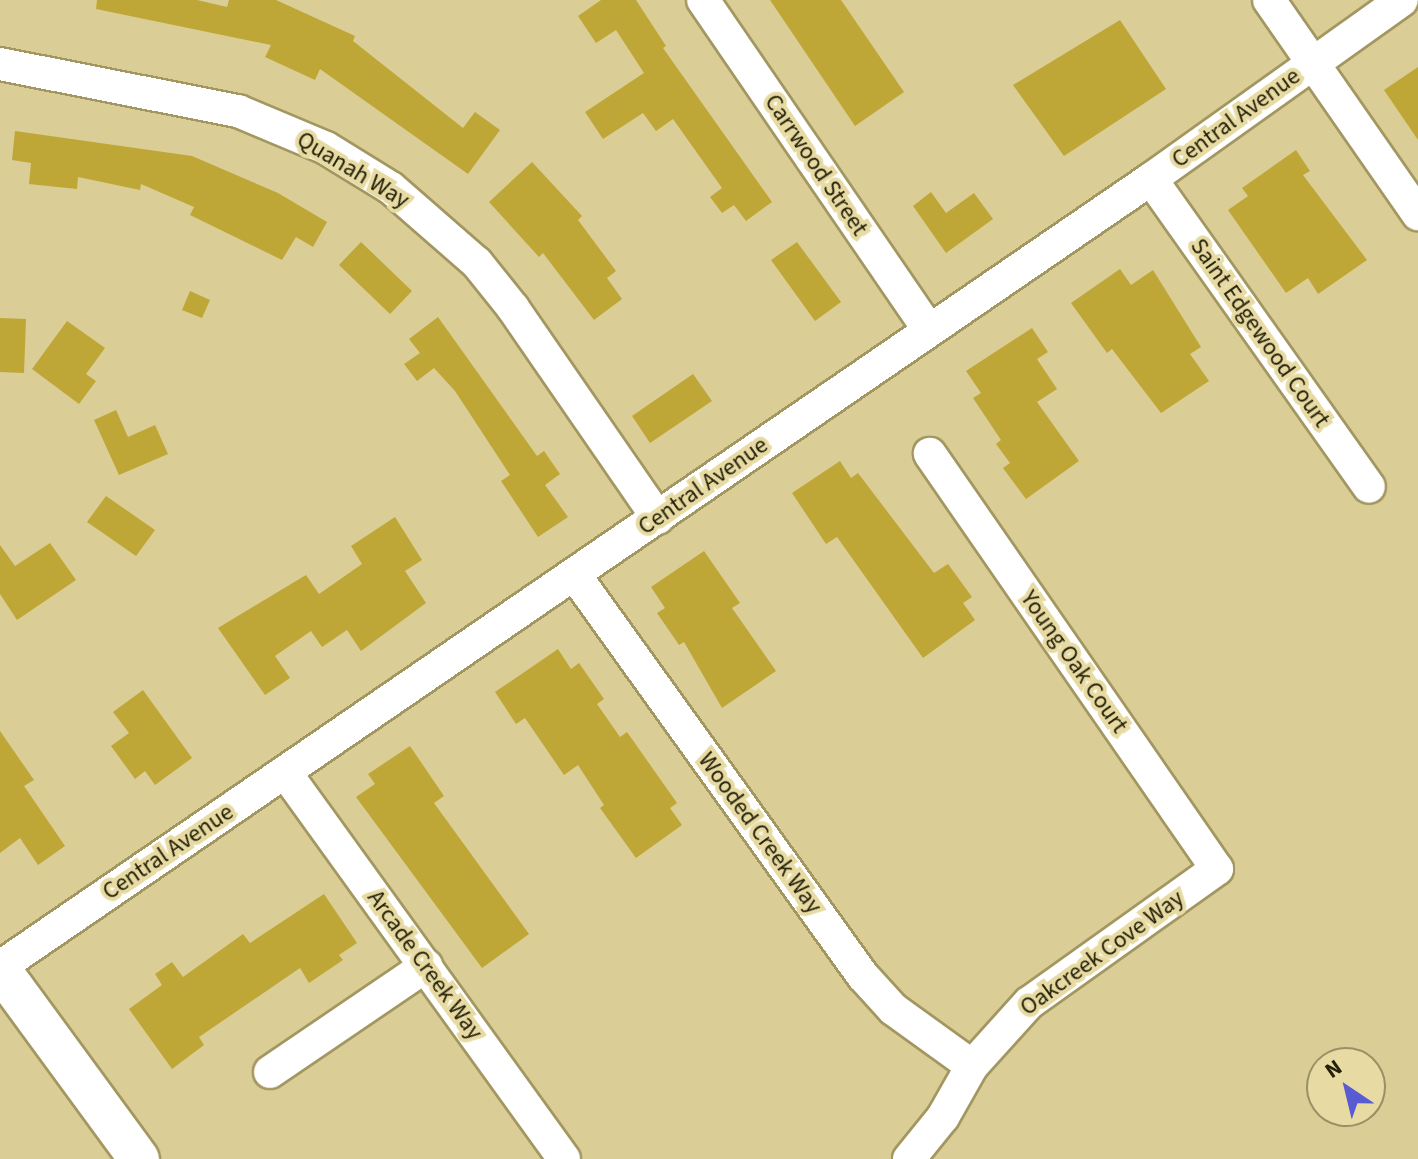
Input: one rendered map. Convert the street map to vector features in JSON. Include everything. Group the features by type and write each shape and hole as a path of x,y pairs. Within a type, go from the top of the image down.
{"main road":[{"path":"0,968 139,1159"}],"street":[{"name":"Carrwood Street","path":"703,0 929,330"},
{"path":"1269,0 1418,214"},
{"name":"Central Avenue","path":"0,968 1151,179 1402,0"},
{"name":"Quanah Way","path":"0,64 238,111 326,148 391,188 477,263 513,308 658,518"},
{"name":"Saint Edgewood Court","path":"1151,179 1369,487"},
{"name":"Young Oak Court","path":"930,454 1217,869"},
{"name":"Wooded Creek Way","path":"574,574 863,976 904,1018 972,1066"},
{"name":"Arcade Creek Way","path":"285,772 564,1159"},
{"name":"Oakcreek Cove Way","path":"909,1159 972,1066 1029,1003 1217,869"},
{"path":"270,1072 426,966"}],"building":[{"path":"97,0 197,0 227,7 229,0 276,0 355,36 353,41 463,128 475,112 500,130 468,174 320,69 315,80 265,57 271,45 96,9"},
{"path":"601,0 636,0 666,46 663,48 772,202 746,221 734,205 722,213 710,197 722,188 673,119 656,131 643,113 603,139 585,112 644,73 616,30 596,43 578,16"},
{"path":"770,0 841,0 904,92 855,126"},
{"path":"1120,20 1166,89 1064,156 1013,85"},
{"path":"1418,67 1418,140 1384,90"},
{"path":"15,131 192,156 278,193 327,222 313,247 296,237 282,260 190,215 194,207 141,184 140,190 78,177 77,189 29,184 31,163 12,160"},
{"path":"1296,150 1310,171 1303,175 1367,260 1318,294 1308,278 1286,293 1228,210 1248,196 1242,188"},
{"path":"532,162 582,216 578,220 616,271 607,278 622,299 594,320 543,253 539,257 489,202"},
{"path":"931,192 946,213 974,193 993,219 946,253 913,206"},
{"path":"361,242 412,291 390,314 339,265"},
{"path":"797,242 841,302 815,321 771,260"},
{"path":"1120,269 1131,285 1153,270 1201,347 1190,354 1209,381 1161,413 1112,349 1107,353 1071,303"},
{"path":"190,291 210,300 202,318 182,310"},
{"path":"438,317 537,456 544,451 560,474 545,485 568,517 538,537 501,481 510,475 455,391 434,368 417,381 404,364 420,353 409,339"},
{"path":"0,318 26,319 24,373 0,372"},
{"path":"67,321 105,348 86,374 96,381 79,404 32,369"},
{"path":"1032,328 1048,352 1037,359 1057,389 1037,402 1079,461 1026,499 1003,468 1010,463 996,444 1001,440 973,398 981,393 966,371"},
{"path":"693,374 712,401 650,443 632,416"},
{"path":"116,410 128,437 155,425 168,454 119,475 94,420"},
{"path":"840,461 851,478 858,473 934,573 948,564 972,597 963,603 975,620 923,658 837,537 826,544 792,493"},
{"path":"106,496 155,530 136,556 87,522"},
{"path":"395,517 422,560 405,571 426,603 361,651 347,630 322,647 311,631 275,656 290,678 265,695 218,628 306,575 319,594 362,564 351,546"},
{"path":"50,543 76,580 17,620 0,594 0,545 15,566"},
{"path":"704,551 740,603 732,608 776,671 722,708 684,642 679,645 657,613 665,608 651,587"},
{"path":"558,649 571,669 579,663 604,699 597,704 620,737 627,732 677,803 670,808 682,825 636,858 600,808 604,805 578,765 564,775 525,718 516,724 495,692"},
{"path":"143,690 192,758 155,785 145,771 135,779 111,746 129,733 113,712"},
{"path":"0,731 34,780 24,786 65,846 38,865 20,838 0,853"},
{"path":"410,746 444,796 434,803 529,934 482,968 356,797 375,784 368,774"},
{"path":"324,894 357,943 339,955 343,960 309,983 300,968 199,1037 204,1045 172,1069 129,1009 162,985 155,974 172,962 183,977 243,934 250,943"}]}
